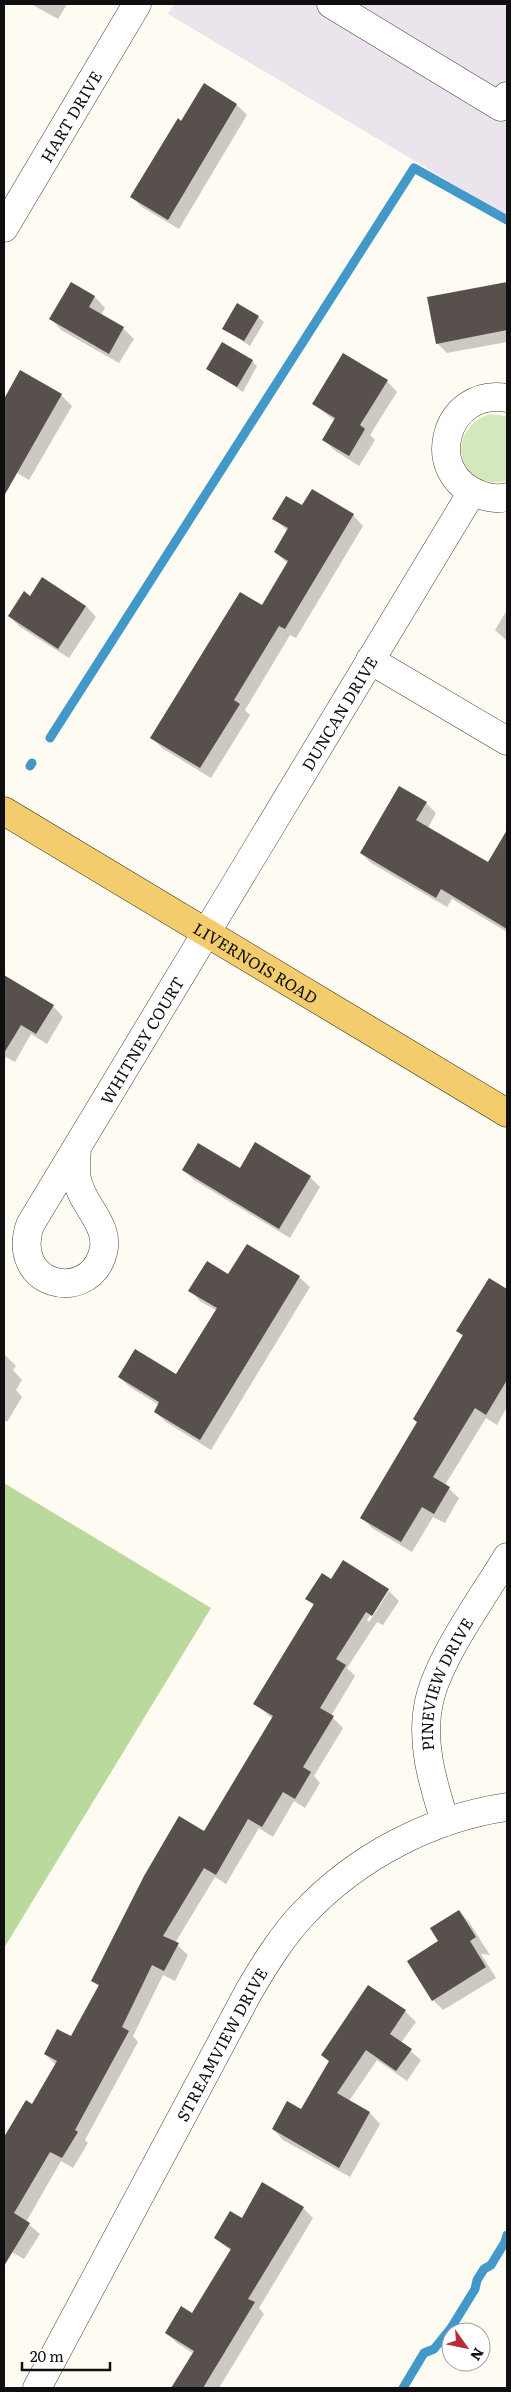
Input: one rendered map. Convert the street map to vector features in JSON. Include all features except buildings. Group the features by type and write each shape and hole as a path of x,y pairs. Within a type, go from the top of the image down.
{"main road":[{"name":"LIVERNOIS ROAD","path":"4,811 507,1113"}],"street":[{"name":"HART DRIVE","path":"4,228 137,4"},
{"path":"331,4 501,107 507,96"},
{"path":"507,398 497,396 480,399 466,407 454,419 448,435 446,451 450,468 459,482 472,492 488,498 507,497"},
{"name":"DUNCAN DRIVE","path":"206,932 246,870 472,492"},
{"path":"370,660 507,741"},
{"name":"WHITNEY COURT","path":"77,1148 206,932"},
{"name":"PINEVIEW DRIVE","path":"445,1822 434,1788 428,1756 426,1738 428,1703 433,1686 449,1654 507,1557"},
{"name":"STREAMVIEW DRIVE","path":"38,2388 249,1991 287,1933 322,1896 358,1868 417,1833 471,1813 507,1807"}],"shaded area":[{"path":"174,4 507,4 507,216 168,14"}],"green space":[{"path":"490,414 507,416 507,481 490,482 477,477 467,469 462,458 461,445 466,433 475,422"},
{"path":"4,1483 211,1608 4,1948"}],"waterway":[{"path":"50,738 414,168 507,220"},
{"path":"403,2388 424,2353 434,2349 451,2328 475,2289 477,2280 484,2269 491,2265 505,2242 507,2235"}]}
